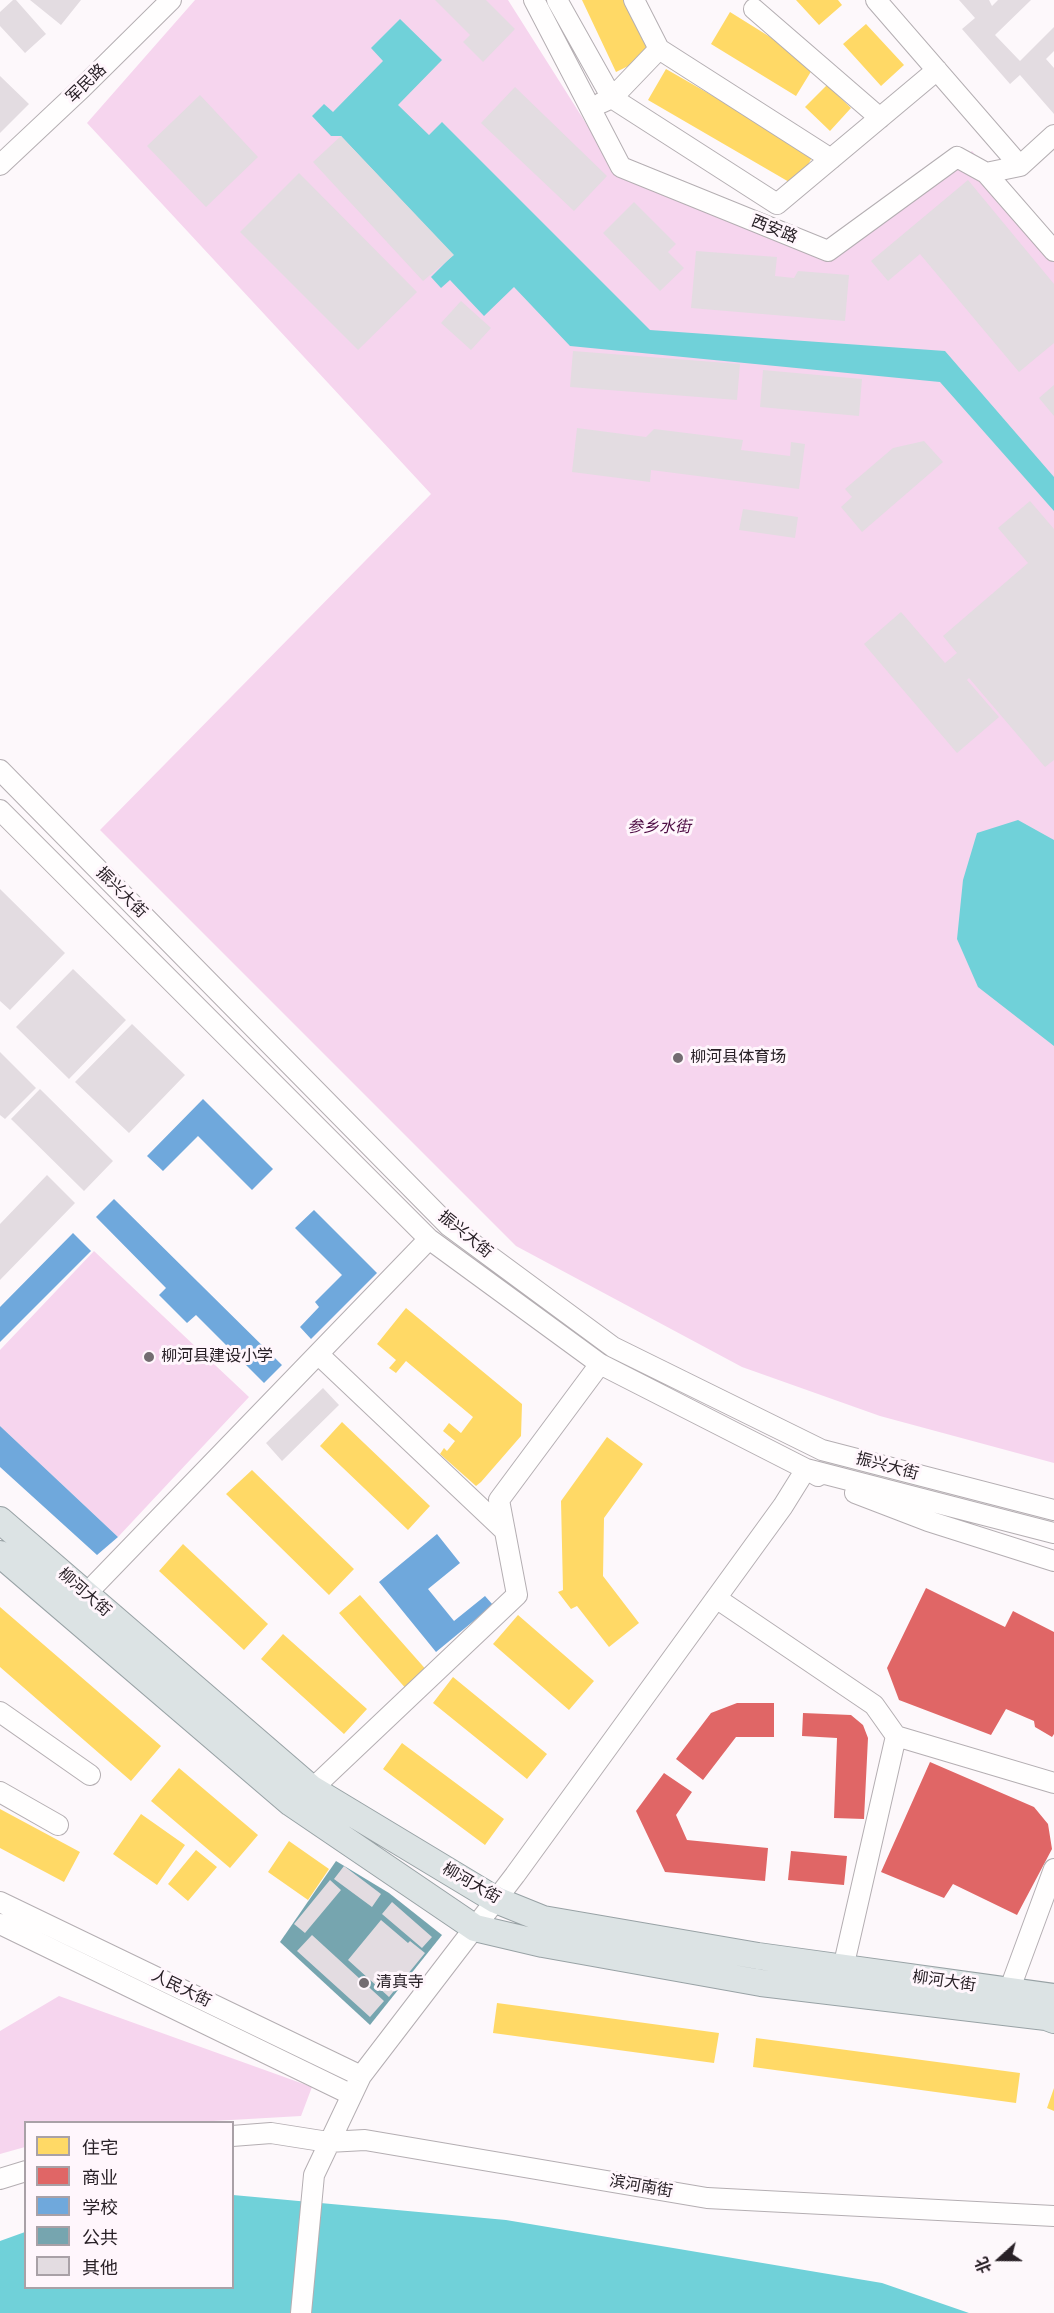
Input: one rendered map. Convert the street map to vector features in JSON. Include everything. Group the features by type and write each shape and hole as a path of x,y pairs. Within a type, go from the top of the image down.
{"main road":[{"name":"柳河大街","path":"0,1520 312,1789 496,1900 543,1919 758,1956 1054,1997"},
{"name":"柳河大街","path":"1,1557 291,1803 475,1928 543,1944 761,1983 1046,2017 1054,2020"}],"street":[{"name":"军民路","path":"0,165 171,0"},
{"name":"西安路","path":"534,0 621,167 828,251 957,157 986,173 1054,250"},
{"path":"557,0 612,98 777,204 937,70"},
{"path":"634,0 659,49 831,159"},
{"path":"876,0 1020,166"},
{"path":"754,9 880,118"},
{"path":"590,108 612,98 659,49"},
{"path":"986,173 1020,166 1054,135"},
{"name":"振兴大街","path":"0,770 448,1226 614,1347 822,1450 1054,1510"},
{"name":"振兴大街","path":"0,810 429,1239 600,1364 806,1469 1054,1533"},
{"path":"86,1594 429,1239"},
{"path":"318,1354 505,1531"},
{"path":"312,1789 517,1595 499,1500 600,1364"},
{"path":"302,2313 314,2175 362,2076 496,1900 783,1506 806,1469 834,1484 928,1521 1054,1561"},
{"path":"1,1557 22,1539"},
{"path":"716,1598 874,1705 896,1736 1054,1783"},
{"path":"0,1712 90,1775"},
{"path":"843,1968 896,1736"},
{"path":"0,1792 58,1825"},
{"path":"1009,1991 1054,1869"},
{"name":"人民大街","path":"0,1902 362,2076"},
{"name":"人民大街","path":"0,1924 352,2095"},
{"name":"滨河南街","path":"234,2136 271,2133 328,2142 365,2140 707,2198 1054,2216"},
{"path":"0,2179 24,2172"}],"green space":[{"name":"参乡水街","path":"195,0 508,0 601,147 840,247 972,151 1054,245 1054,1463 880,1416 742,1367 516,1246 100,830 431,494 87,123"},
{"path":"94,1251 249,1397 118,1537 0,1426 0,1350"},
{"path":"59,1996 312,2087 301,2116 214,2121 24,2121 24,2147 0,2154 0,2031"}],"water":[{"path":"400,19 442,60 398,105 429,135 442,122 650,330 945,351 1054,477 1054,511 940,382 570,346 514,287 484,316 450,280 441,288 431,277 453,255 341,136 331,136 312,116 324,104 333,112 383,61 371,48"},
{"path":"1018,820 1054,840 1054,1046 978,987 957,939 963,880 977,833"},
{"path":"234,2195 506,2220 882,2283 969,2313 0,2313 0,2241 24,2232 24,2289 234,2289"}],"building: 住宅":[{"path":"582,0 626,0 653,54 616,72"},
{"path":"796,0 838,0 842,5 819,25"},
{"path":"730,12 815,65 796,96 711,44"},
{"path":"866,24 904,65 881,86 843,44"},
{"path":"666,69 814,154 796,186 648,100"},
{"path":"827,85 851,108 830,131 805,107"},
{"path":"406,1308 522,1404 521,1436 476,1486 440,1454 444,1448 447,1451 455,1441 443,1431 449,1423 461,1433 473,1417 406,1361 396,1373 389,1368 396,1360 377,1344"},
{"path":"342,1422 430,1506 408,1530 320,1446"},
{"path":"607,1437 643,1464 604,1518 603,1576 639,1623 609,1647 577,1606 571,1609 558,1592 563,1590 561,1501"},
{"path":"252,1470 354,1569 329,1595 226,1494"},
{"path":"183,1544 268,1624 244,1650 159,1571"},
{"path":"360,1595 429,1673 408,1691 339,1613"},
{"path":"0,1607 161,1746 131,1781 0,1667"},
{"path":"518,1615 594,1681 569,1710 493,1644"},
{"path":"283,1634 367,1709 344,1734 261,1659"},
{"path":"453,1677 547,1754 527,1779 433,1703"},
{"path":"402,1743 504,1819 485,1845 383,1769"},
{"path":"179,1768 258,1835 230,1868 151,1801"},
{"path":"0,1809 80,1852 64,1882 0,1848"},
{"path":"141,1814 185,1845 157,1885 113,1854"},
{"path":"289,1841 329,1869 308,1900 268,1872"},
{"path":"196,1850 217,1867 188,1901 168,1884"},
{"path":"497,2003 719,2033 714,2063 493,2033"},
{"path":"756,2038 1020,2073 1016,2103 753,2067"},
{"path":"1054,2088 1054,2111 1047,2108"}],"building: 商业":[{"path":"926,1588 1005,1627 1013,1611 1054,1632 1054,1734 1052,1737 1035,1727 1034,1721 1006,1709 991,1735 899,1700 887,1668"},
{"path":"737,1703 774,1703 774,1737 736,1737 703,1780 676,1759 711,1713"},
{"path":"803,1713 851,1715 863,1725 868,1738 864,1819 834,1818 837,1738 802,1736"},
{"path":"930,1762 1034,1807 1048,1824 1052,1849 1017,1915 953,1884 944,1898 881,1872"},
{"path":"664,1773 692,1792 676,1815 687,1840 768,1848 765,1881 665,1872 636,1811"},
{"path":"791,1851 847,1856 844,1885 788,1880"}],"building: 学校":[{"path":"203,1099 273,1169 252,1190 198,1136 163,1171 147,1156"},
{"path":"114,1199 282,1365 264,1383 196,1315 187,1323 159,1295 166,1288 96,1217"},
{"path":"314,1210 377,1273 311,1339 300,1327 319,1307 315,1302 342,1275 295,1228"},
{"path":"73,1233 91,1251 0,1342 0,1307"},
{"path":"0,1426 118,1537 97,1555 0,1467"},
{"path":"437,1534 460,1563 428,1589 454,1621 485,1596 493,1605 436,1652 379,1582"}],"building: 公共":[{"name":"清真寺","path":"336,1861 389,1893 442,1935 370,2025 280,1942"}],"building: 其他":[{"path":"16,0 46,34 25,53 0,26 0,12"},
{"path":"30,0 81,0 61,25"},
{"path":"435,0 486,0 515,29 483,62 463,42 470,35"},
{"path":"959,0 989,0 992,6 998,0 1031,0 995,35 1020,61 1054,27 1054,51 1046,59 1054,68 1054,114 1020,75 1010,84 962,29 975,18"},
{"path":"0,76 29,104 0,133"},
{"path":"515,87 607,176 574,211 481,123"},
{"path":"200,95 258,157 206,207 147,146"},
{"path":"341,136 454,255 423,281 313,162"},
{"path":"299,173 417,292 358,350 240,232"},
{"path":"968,180 1054,284 1054,343 1019,372 920,254 888,281 871,261"},
{"path":"634,202 676,244 668,252 684,268 660,291 603,233"},
{"path":"696,251 777,257 775,276 794,278 798,271 849,275 845,321 691,308"},
{"path":"461,301 491,328 471,350 441,323"},
{"path":"573,351 740,364 737,400 570,387"},
{"path":"763,370 862,379 859,416 760,407"},
{"path":"1054,385 1054,416 1039,398"},
{"path":"577,428 646,437 654,429 743,440 741,450 790,456 791,442 805,444 799,489 651,470 650,482 572,472"},
{"path":"924,441 943,462 862,532 841,507 852,497 845,489 893,448"},
{"path":"1030,501 1054,529 1054,760 1045,767 969,678 967,680 999,717 957,753 864,644 901,612 945,663 957,653 943,636 1028,563 998,528"},
{"path":"743,509 798,517 795,538 739,530"},
{"path":"0,889 65,953 10,1010 0,1001"},
{"path":"73,969 126,1020 69,1079 16,1027"},
{"path":"132,1024 185,1075 129,1133 75,1082"},
{"path":"0,1052 36,1088 5,1119 0,1115"},
{"path":"40,1089 113,1161 84,1191 11,1119"},
{"path":"47,1175 75,1203 0,1280 0,1224"},
{"path":"323,1388 339,1405 282,1461 266,1443"},
{"path":"344,1866 381,1894 372,1907 334,1879"},
{"path":"330,1880 341,1890 305,1933 294,1924"},
{"path":"392,1902 432,1937 422,1948 382,1914"},
{"path":"381,1920 408,1943 410,1941 425,1953 389,1997 348,1960"},
{"path":"312,1935 384,2001 370,2017 297,1951"}],"place":[{"name":"柳河县体育场","path":"678,1058"},
{"name":"柳河县建设小学","path":"149,1357"},
{"name":"清真寺","path":"364,1983"}]}
